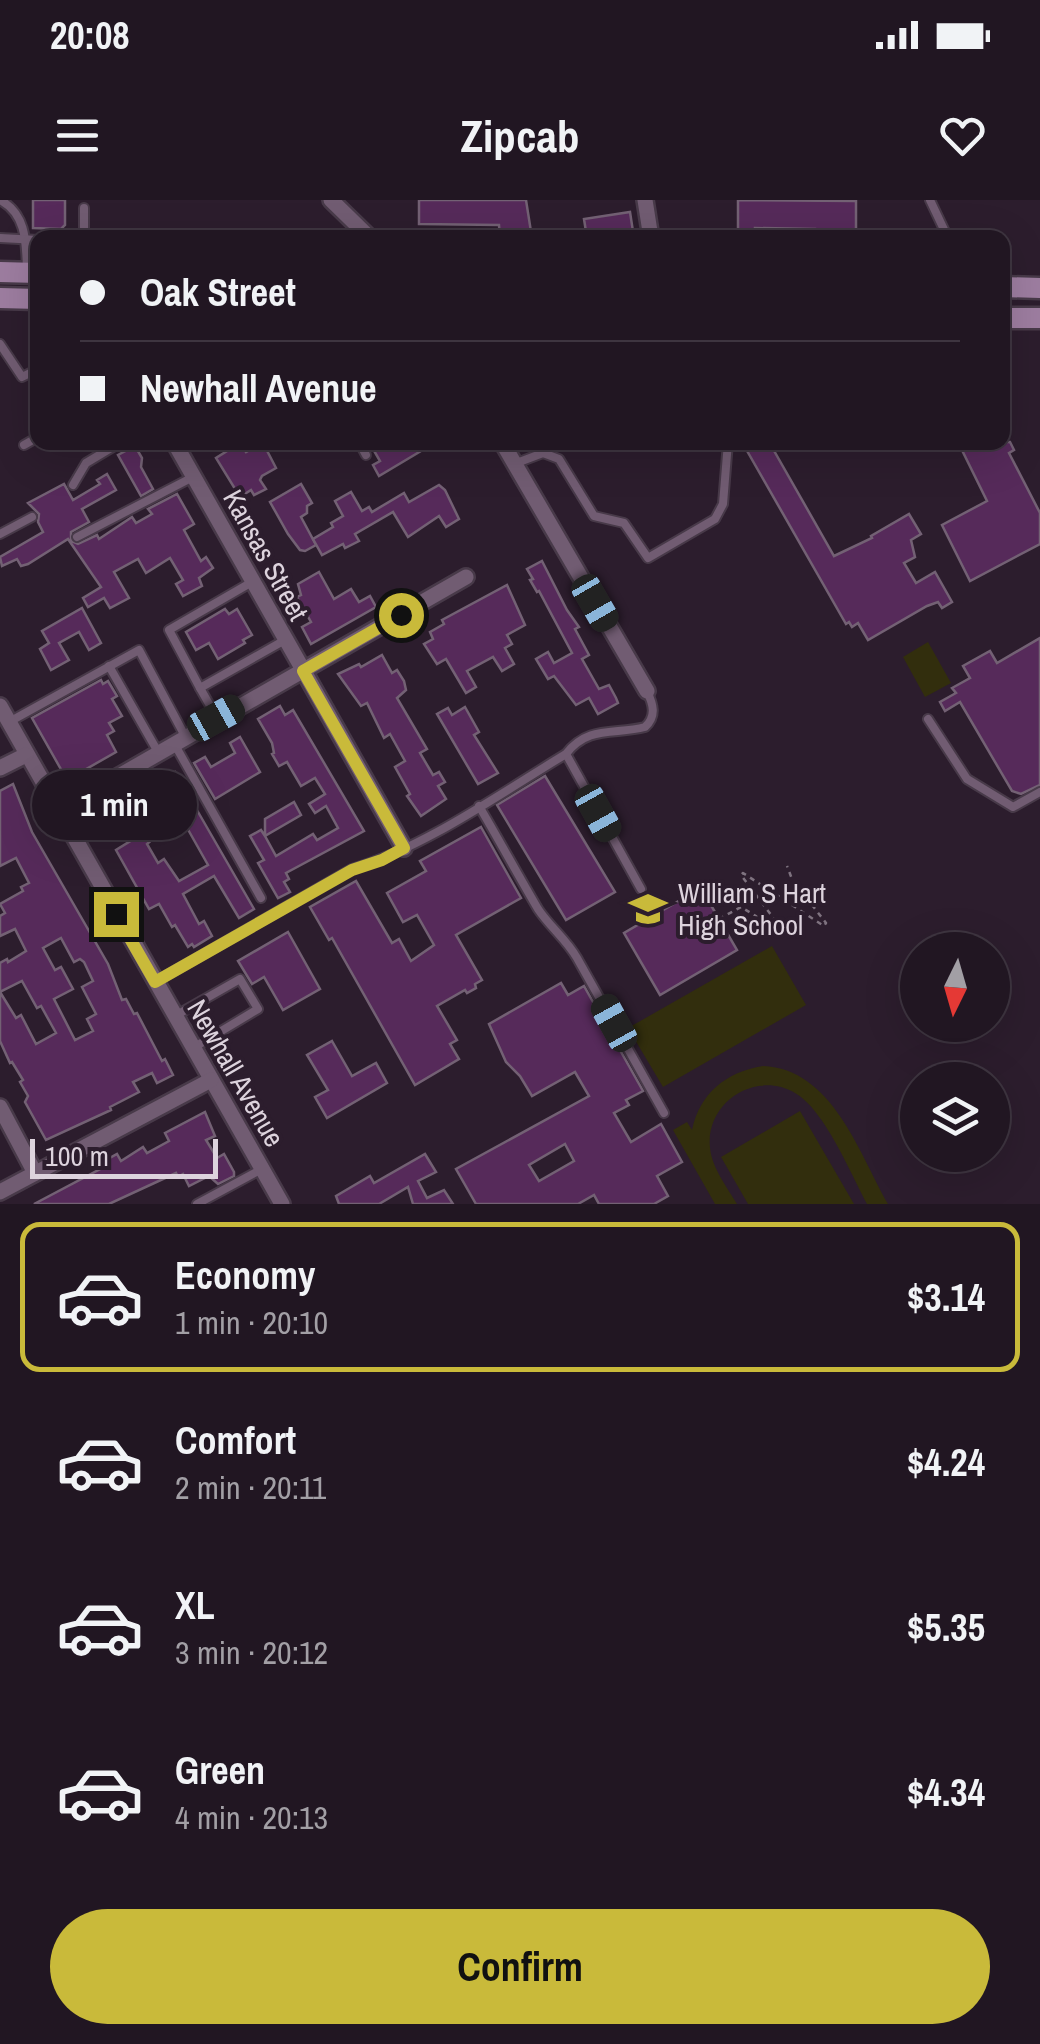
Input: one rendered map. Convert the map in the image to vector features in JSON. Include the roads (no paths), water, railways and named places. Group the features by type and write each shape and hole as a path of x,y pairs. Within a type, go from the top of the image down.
{"main road":[{"path":"0,272 30,273"},
{"path":"1010,288 1040,288"},
{"path":"0,298 30,299"},
{"path":"1010,318 1040,318"}],"street":[{"path":"331,200 362,230"},
{"path":"645,200 651,230"},
{"name":"Kansas Street","path":"179,450 404,848"},
{"path":"506,450 646,691"},
{"path":"58,812 466,577"},
{"name":"Newhall Avenue","path":"0,706 282,1204"},
{"path":"0,768 26,755"},
{"path":"0,1192 211,1080"},
{"path":"0,1107 35,1174"}],"lane":[{"path":"0,200 8,204 26,230 30,262"},
{"path":"930,200 944,230"},
{"path":"84,208 84,230"},
{"path":"0,238 30,240"},
{"path":"0,344 22,377 30,373"},
{"path":"24,445 30,442"},
{"path":"73,486 86,463 108,450"},
{"path":"363,450 366,455"},
{"path":"514,464 543,454 559,459 594,516 624,523 648,558 715,519 723,504 727,450"},
{"path":"78,537 194,476"},
{"path":"0,534 32,517"},
{"path":"216,718 168,630 252,582"},
{"path":"200,688 285,640"},
{"path":"8,722 138,650 261,898"},
{"path":"109,666 158,752"},
{"path":"155,982 352,870 382,860 479,806 566,754 575,742 594,732 645,727 654,709 646,691"},
{"path":"928,720 966,779 1014,808 1040,792"},
{"path":"566,754 640,889"},
{"path":"479,806 540,912 562,934 577,958 664,1113"},
{"path":"175,1016 240,979 258,1009 193,1048"},
{"path":"197,1204 262,1169"}],"place":[{"name":"William S Hart High School","path":"648,909"}]}
